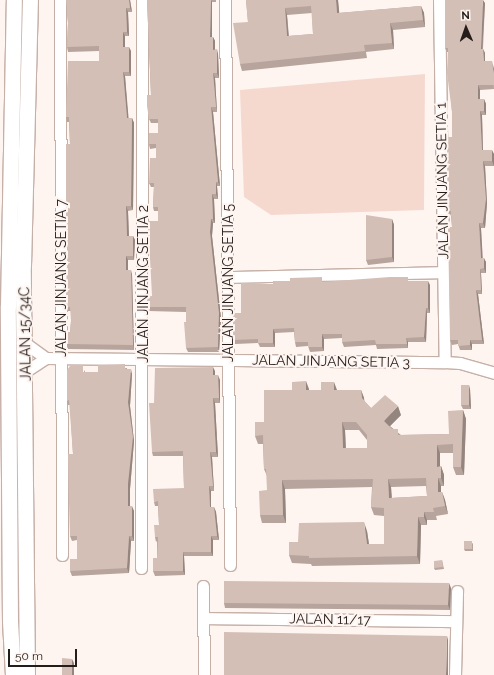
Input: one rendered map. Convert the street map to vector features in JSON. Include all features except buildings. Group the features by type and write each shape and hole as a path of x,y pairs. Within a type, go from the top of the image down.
{"street":[{"name":"JALAN 15/34C","path":"13,663 8,634 10,621 8,306 14,0"},
{"name":"JALAN 15/34C","path":"13,663 26,371 23,265 30,0"},
{"name":"JALAN JINJANG SETIA 7","path":"60,0 62,555"},
{"name":"JALAN JINJANG SETIA 2","path":"141,568 143,359 142,0"},
{"name":"JALAN JINJANG SETIA 5","path":"225,0 230,565"},
{"name":"JALAN JINJANG SETIA 1","path":"439,0 445,362"},
{"path":"228,277 443,272"},
{"path":"25,343 46,358 26,371"},
{"name":"JALAN JINJANG SETIA 3","path":"46,358 445,362 494,373"},
{"path":"203,586 204,675"},
{"path":"456,675 457,591"},
{"name":"JALAN 11/17","path":"204,618 456,621"}],"shaded area":[{"path":"425,74 424,210 271,215 244,197 240,90"}]}
